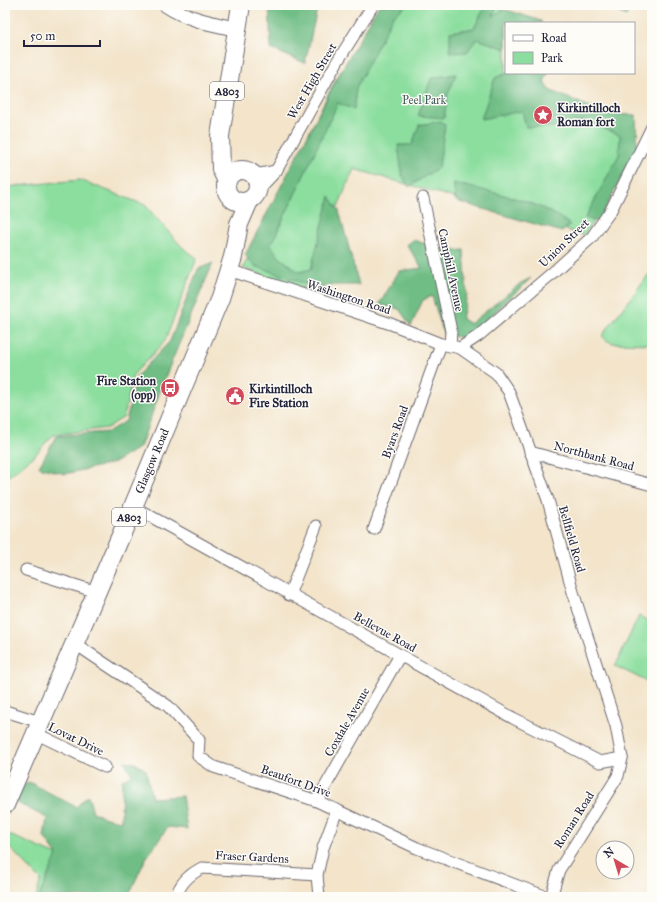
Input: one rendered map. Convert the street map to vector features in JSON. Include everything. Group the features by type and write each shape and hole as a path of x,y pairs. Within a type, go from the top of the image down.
{"main road":[{"name":"A803","path":"241,5 221,128 221,169 226,181 231,174 247,187"},
{"path":"221,153 247,187"},
{"name":"Glasgow Road","path":"5,805 97,592 198,351 233,257 247,187"}],"street":[{"path":"166,5 174,11 208,23 237,29"},
{"name":"West High Street","path":"247,187 276,171 337,62 372,5"},
{"name":"Union Street","path":"450,346 478,336 592,237 611,210 652,128"},
{"name":"Camphill Avenue","path":"423,198 451,331 450,346"},
{"name":"Washington Road","path":"229,270 391,324 450,346"},
{"name":"Bellfield Road","path":"450,346 496,373 508,392 548,500 573,592 616,726 622,758"},
{"name":"Byars Road","path":"374,529 450,346"},
{"name":"Northbank Road","path":"530,452 652,485"},
{"name":"Bellevue Road","path":"141,511 513,718 600,762 622,758"},
{"path":"290,595 316,526"},
{"path":"26,570 97,592"},
{"name":"Beaufort Drive","path":"74,643 168,706 199,740 198,756 214,767 317,801 417,848 548,897"},
{"name":"Coxdale Avenue","path":"317,801 400,655"},
{"name":"Lovat Drive","path":"5,711 105,767"},
{"name":"Roman Road","path":"551,897 559,870 618,776 622,758"},
{"path":"319,897 317,874 323,848 337,810"},
{"name":"Fraser Gardens","path":"176,897 178,891 190,874 202,868 317,874"}],"green space":[{"path":"269,5 318,5 305,63 271,49"},
{"path":"379,5 407,5 393,16 356,88 354,110 338,103 271,245 279,257 299,272 311,269 330,196 339,211 359,285 328,285 320,289 255,266 245,255 343,68"},
{"name":"Peel Park","path":"382,5 496,5 511,15 507,22 505,22 505,74 528,74 523,87 638,133 609,199 584,235 354,169 303,289 243,268 333,84"},
{"path":"486,5 497,5 493,16 504,9 542,22 505,22 505,49 477,39 467,52 450,53 450,32 474,28"},
{"path":"603,5 631,5 631,6 626,16"},
{"path":"456,74 448,94 444,118 418,116 431,78"},
{"path":"505,74 548,74 544,82 549,90 606,114 636,115 637,149 598,222 585,218 619,155 620,135 584,121 557,127 526,127 522,111 481,119 495,78"},
{"path":"441,121 445,125 439,167 409,187 402,175 398,145 412,145 419,125"},
{"path":"80,180 145,205 182,247 197,258 165,341 133,375 124,417 107,428 53,435 34,456 5,479 5,187"},
{"path":"453,183 530,203 558,216 570,225 562,232 456,201"},
{"path":"413,240 449,251 464,250 467,295 462,319 470,324 521,283 531,278 467,338 444,335 432,296 423,300 411,326 399,309 379,305 399,271 422,268 407,245"},
{"path":"213,263 166,375 140,447 114,463 65,474 39,467 56,436 107,432 126,421 137,376 170,341 198,269"},
{"path":"652,270 652,344 612,343 606,340 602,336"},
{"path":"639,616 652,622 652,684 615,666"},
{"path":"124,761 135,763 146,770 152,798 182,796 187,829 168,827 145,860 128,897 39,897 57,855 44,837 47,818 12,799 20,788 29,782 76,807 88,795 93,812 106,818 121,821 122,780 132,774"},
{"path":"5,833 57,855 39,897 36,897 41,880 5,843"}],"place":[{"name":"Kirkintilloch Roman fort","path":"543,115"},
{"name":"Fire Station (opp)","path":"170,388"},
{"name":"Kirkintilloch Fire Station","path":"235,396"}]}
